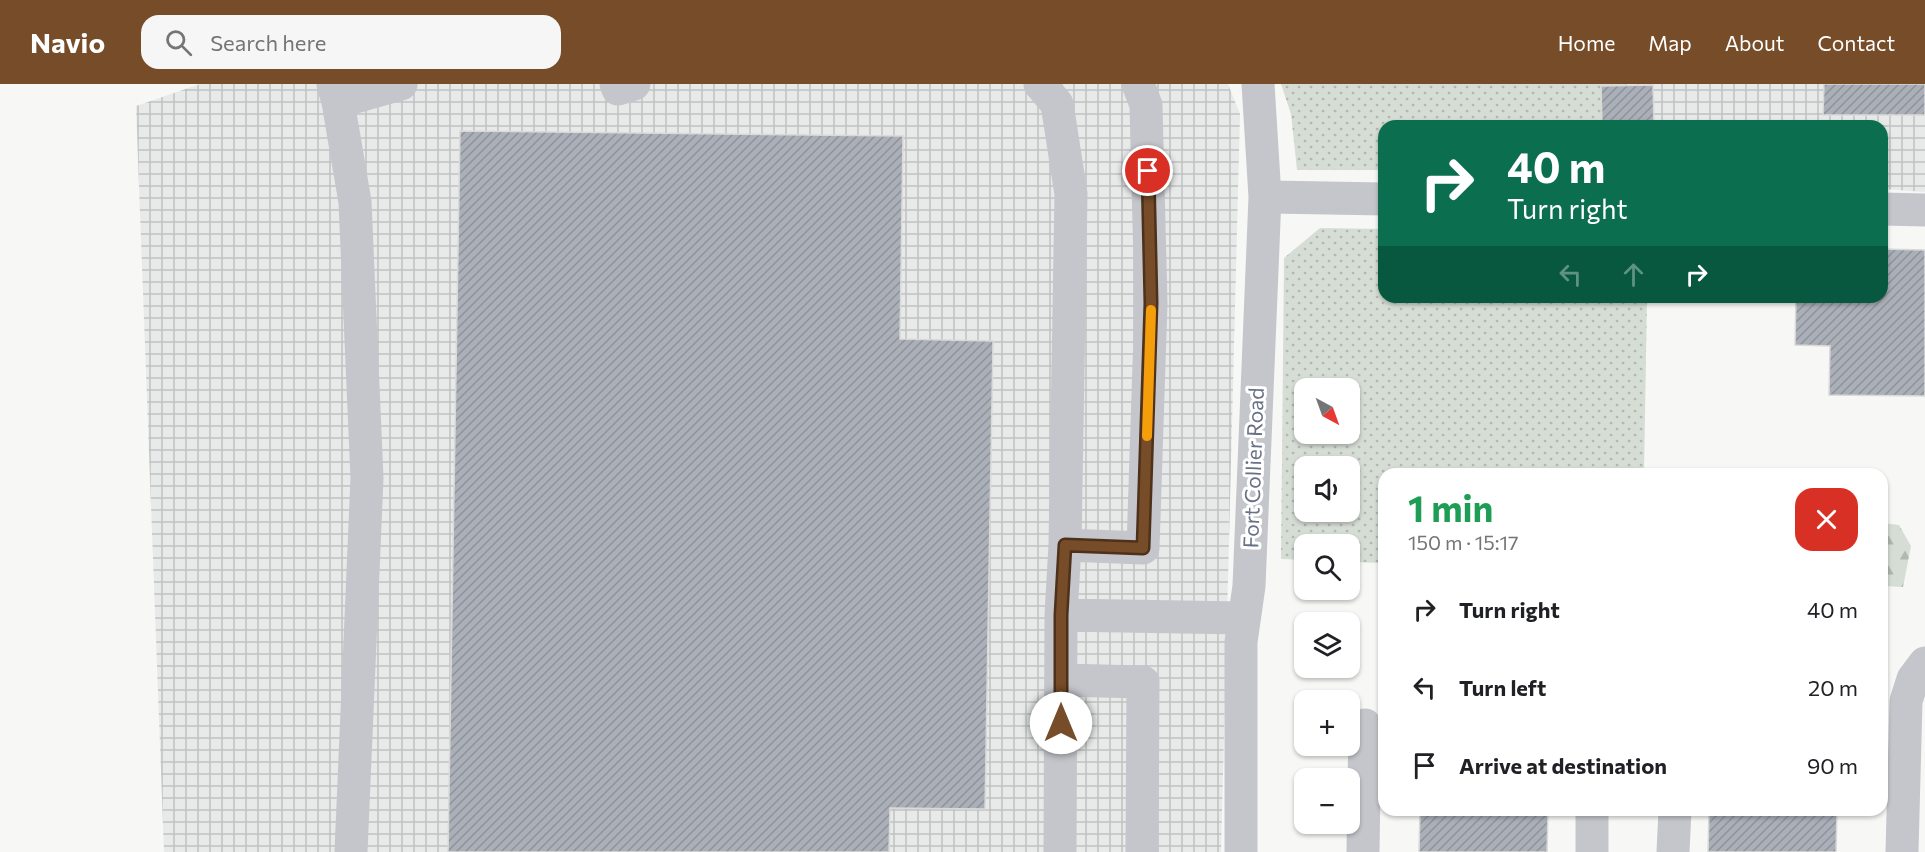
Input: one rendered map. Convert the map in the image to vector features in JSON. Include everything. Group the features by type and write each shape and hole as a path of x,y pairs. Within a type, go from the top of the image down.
{"street":[{"path":"351,852 367,478 355,202 336,93 401,84"},
{"path":"616,84 618,89 634,84"},
{"path":"1040,84 1057,104 1071,194 1065,545 1061,615 1060,852"},
{"path":"1065,545 1143,548 1151,303 1146,105 1138,84"},
{"name":"Fort Collier Road","path":"1241,852 1241,642 1249,586 1265,197 1258,84"},
{"path":"1265,197 1378,199"},
{"path":"1888,209 1925,210"},
{"path":"1061,615 1244,618"},
{"path":"1902,852 1906,701 1913,679 1925,663"},
{"path":"1061,680 1143,682 1142,852"},
{"path":"1363,852 1365,725"},
{"path":"1592,816 1592,852"},
{"path":"1673,852 1675,816"}],"shaded area":[{"path":"200,84 1228,84 1240,114 1221,852 164,852 136,106"},
{"path":"1625,84 1925,84 1925,192 1888,189 1888,120 1625,120"}],"green space":[{"path":"1281,84 1625,84 1625,120 1378,120 1378,170 1297,170 1291,114"},
{"path":"1320,228 1378,229 1378,303 1647,303 1644,468 1378,468 1378,563 1360,562 1360,534 1294,534 1294,560 1281,559 1284,258"},
{"path":"1888,524 1899,525 1911,546 1903,587 1888,586"}],"building":[{"path":"1824,84 1925,84 1925,115 1823,115"},
{"path":"1653,85 1654,120 1602,120 1601,86"},
{"path":"460,131 903,136 900,339 993,341 985,809 890,808 889,852 448,852"},
{"path":"1888,249 1925,250 1925,396 1829,395 1830,346 1795,345 1796,303 1888,303"},
{"path":"1420,816 1548,816 1547,852 1419,852"},
{"path":"1709,816 1837,816 1836,852 1708,852"}],"slow traffic":[{"path":"1147,436 1151,310"}],"route":[{"path":"1061,723 1061,615 1065,545 1143,548 1151,303 1148,171"}]}
